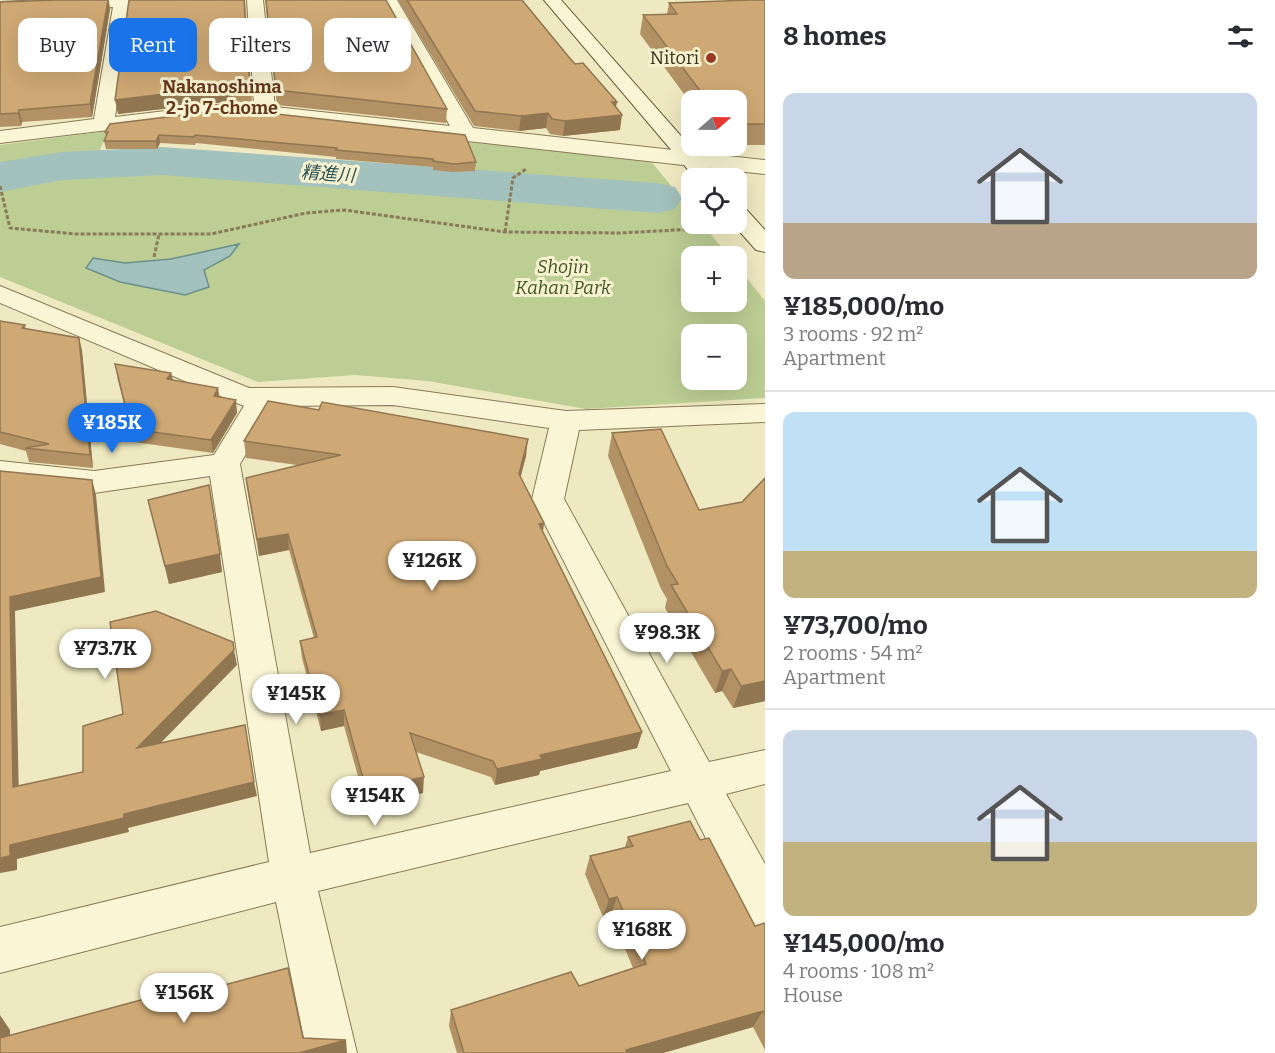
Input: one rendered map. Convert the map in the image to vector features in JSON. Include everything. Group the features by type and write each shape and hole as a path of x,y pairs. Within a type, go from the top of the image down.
{"street":[{"path":"0,7 170,0"},
{"path":"255,0 265,112"},
{"path":"389,0 465,133"},
{"path":"552,0 698,168"},
{"path":"104,124 122,2"},
{"path":"0,137 222,110 265,112 765,167"},
{"path":"747,225 765,245"},
{"path":"0,294 245,397 393,396 566,421 765,413"},
{"path":"265,396 224,464 293,877 332,1053"},
{"path":"566,421 548,499 765,908"},
{"path":"0,472 94,482 224,464"},
{"path":"0,950 293,877 765,767"}],"path":[{"path":"505,232 512,183"},
{"path":"0,186 10,228 76,234 221,233 306,213 344,210 505,232 620,233 681,230"},
{"path":"154,256 159,234"}],"green space":[{"name":"Shojin Kahan Park","path":"108,131 99,152 194,154 289,160 478,176 468,142 650,160 681,198 681,234 710,234 721,246 681,246 681,312 747,312 747,278 765,301 765,398 586,409 428,381 355,375 258,382 0,277 0,145"}],"water":[{"path":"239,244 230,256 204,270 209,287 185,295 120,282 86,268 93,258 125,263 171,259"}],"building":[{"path":"108,0 97,64 97,18 18,18 18,72 96,72 90,104 19,110 18,113 0,114 0,2"},
{"path":"129,0 244,0 245,18 209,18 209,72 249,72 250,88 231,86 115,100 119,72 197,72 197,18 126,18"},
{"path":"266,0 386,0 396,18 324,18 324,72 411,72 411,45 447,109 276,90 274,72 312,72 312,18 268,18"},
{"path":"407,0 522,0 575,64 583,63 617,102 612,102 622,115 565,121 552,119 548,113 521,116 475,111"},
{"name":"Nitori","path":"765,0 765,124 747,124 747,90 699,90 643,15 677,14 669,3"},
{"path":"232,109 465,135 476,162 454,164 433,161 433,159 336,150 337,148 195,135 194,137 159,135 156,141 104,141 108,132 105,132 110,124"},
{"path":"0,321 25,325 22,328 79,338 90,455 25,448 49,444 0,432"},
{"path":"115,364 171,373 167,379 218,388 214,396 236,400 211,440 131,429"},
{"path":"268,401 319,410 322,402 528,439 519,474 544,523 539,524 642,732 540,755 542,759 497,769 493,761 410,733 424,777 366,789 344,710 320,715 300,641 317,637 288,534 257,539 246,478 341,455 244,441"},
{"path":"661,429 699,510 742,502 765,478 765,681 741,686 731,669 722,671 671,585 678,584 667,566 612,433"},
{"path":"0,471 92,480 101,577 10,597 13,787 83,772 83,726 123,714 110,622 156,611 233,642 234,650 137,748 245,725 254,782 124,814 124,818 10,845 10,856 0,858"},
{"path":"209,485 220,554 165,566 148,500"},
{"path":"690,821 700,840 709,838 755,926 765,923 765,1014 763,1011 626,1050 627,1053 464,1053 451,1010 571,972 579,986 646,964 617,897 609,899 590,856 633,846 628,837"},
{"path":"288,968 303,1038 346,1040 299,1053 0,1053 0,1038 178,990 179,997"}],"waterway":[{"name":"精進川","path":"0,177 62,166 162,161 657,198"}],"place":[{"name":"Nitori","path":"711,58"}],"district":[{"name":"Nakanoshima 2-jo 7-chome","path":"222,97"}]}
